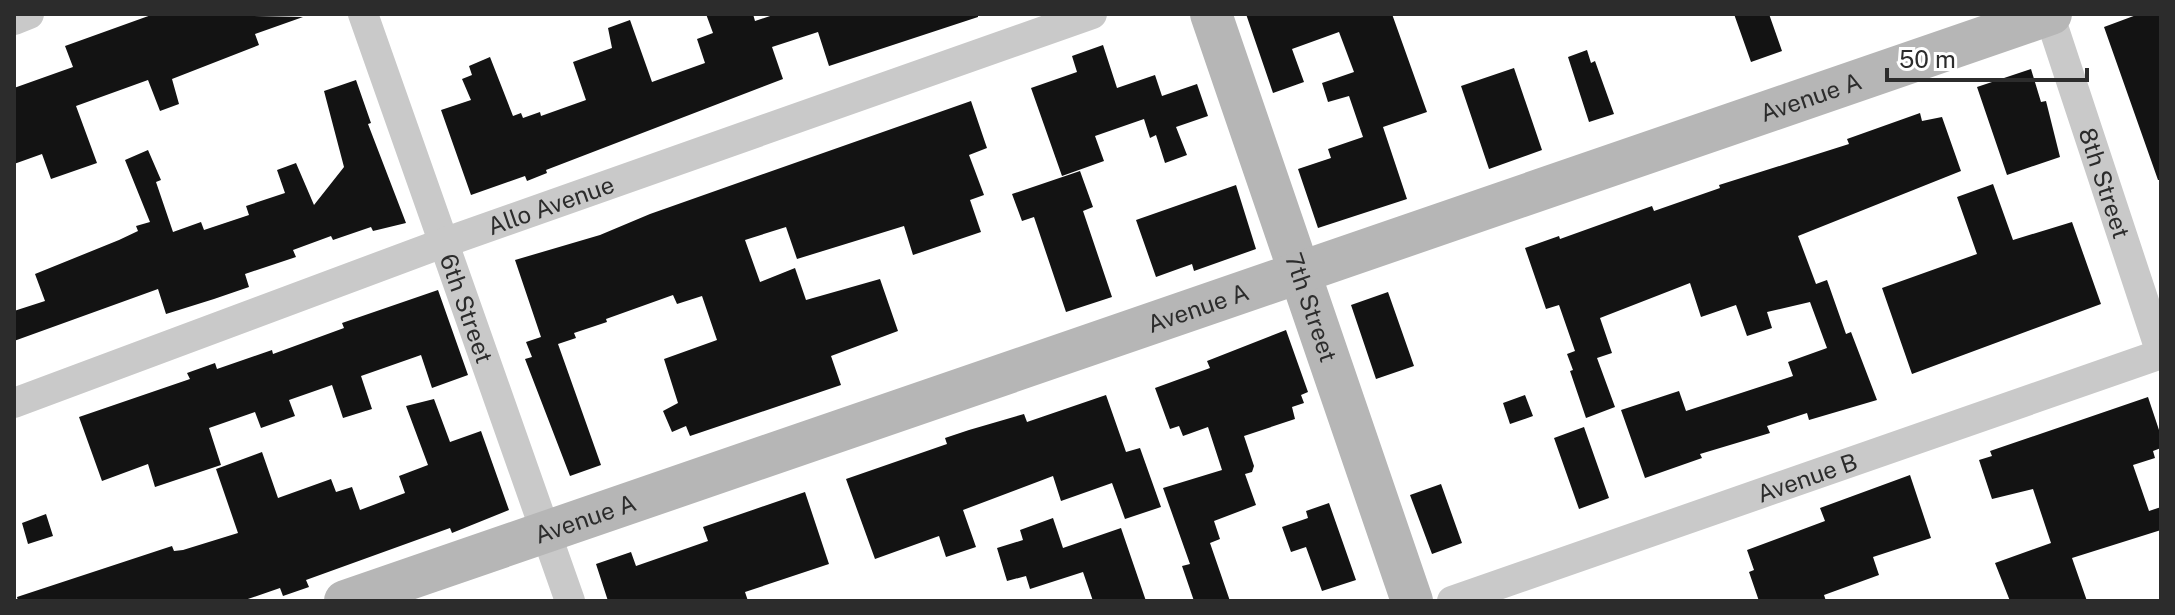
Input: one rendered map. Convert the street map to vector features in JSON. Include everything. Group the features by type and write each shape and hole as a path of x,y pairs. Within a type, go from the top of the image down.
{"street":[{"path":"14,20 29,14"},
{"name":"6th Street","path":"363,14 570,601"},
{"name":"Allo Avenue","path":"14,403 443,243 1092,14"},
{"name":"7th Street","path":"1211,14 1412,601"},
{"name":"Avenue A","path":"345,601 1300,275 2050,14"},
{"name":"8th Street","path":"2050,14 2161,354"},
{"name":"Avenue B","path":"1452,601 2161,354"}],"building":[{"path":"154,14 303,17 255,34 259,45 172,79 179,104 160,111 148,80 76,106 97,163 51,179 42,154 14,164 14,88 73,67 65,46"},
{"path":"706,14 753,14 755,21 776,14 978,14 978,17 829,66 818,32 772,47 783,79 546,170 547,173 527,181 525,176 471,195 441,110 471,100 462,79 472,75 469,66 490,57 513,116 521,113 523,118 540,112 541,116 586,100 573,62 612,48 608,28 630,20 652,82 705,63 697,39 713,33"},
{"path":"1246,14 1392,14 1427,112 1383,127 1407,199 1318,228 1298,169 1331,158 1328,149 1363,137 1349,96 1328,102 1322,83 1354,72 1339,32 1292,49 1304,82 1273,93"},
{"path":"1734,14 1769,14 1782,51 1751,62"},
{"path":"2139,14 2161,14 2161,180 2158,180 2104,27"},
{"path":"1103,45 1117,88 1155,75 1162,96 1197,84 1208,116 1176,127 1187,155 1165,163 1156,135 1150,138 1144,119 1095,136 1104,161 1062,176 1031,88 1077,72 1072,56"},
{"path":"1587,50 1591,63 1595,61 1614,114 1589,122 1568,57"},
{"path":"1514,68 1542,150 1489,169 1461,86"},
{"path":"2031,69 2041,102 2046,101 2060,157 2007,175 1977,87"},
{"path":"356,80 371,123 368,124 406,223 373,231 371,227 333,240 331,236 293,250 296,257 245,274 249,287 166,314 158,289 14,341 14,311 45,301 35,274 119,240 138,231 136,226 150,222 125,160 148,150 161,180 156,182 173,232 201,222 204,230 249,215 246,206 285,193 277,170 296,163 314,205 344,167 324,91"},
{"path":"971,101 987,148 969,155 984,195 970,200 981,232 913,255 904,226 797,259 786,227 745,240 760,282 795,268 806,300 880,279 898,331 831,356 841,385 690,436 686,426 672,432 663,411 678,403 664,359 717,340 702,296 677,304 673,295 606,319 607,322 574,333 576,338 558,344 601,465 570,476 525,359 532,357 526,342 541,337 515,260 600,235 650,214"},
{"path":"1920,113 1922,121 1942,117 1961,171 1798,236 1816,284 1827,280 1846,334 1851,332 1877,400 1809,420 1807,413 1767,426 1770,433 1700,454 1702,458 1645,478 1621,410 1679,391 1686,411 1793,376 1788,362 1827,348 1810,302 1767,312 1772,328 1747,336 1736,305 1701,317 1690,283 1600,318 1612,353 1597,358 1615,407 1586,418 1567,354 1575,351 1559,305 1546,309 1525,248 1559,236 1560,239 1652,206 1654,211 1720,188 1719,185 1849,144 1847,139"},
{"path":"1080,171 1093,207 1083,211 1112,297 1066,312 1034,217 1022,221 1012,194"},
{"path":"1993,184 2013,240 2072,222 2101,304 1912,374 1882,288 1977,254 1957,197"},
{"path":"1236,185 1256,249 1194,271 1192,264 1156,277 1136,220"},
{"path":"438,290 468,375 432,388 421,355 361,376 372,409 343,418 332,385 289,400 295,416 261,428 255,412 209,428 221,465 155,487 148,464 102,481 79,417 190,379 187,373 215,363 217,369 272,350 273,354 344,328 342,323"},
{"path":"1388,292 1414,366 1376,379 1351,305"},
{"path":"1286,330 1308,392 1301,395 1304,403 1292,407 1295,419 1244,436 1254,466 1252,472 1245,474 1256,505 1214,521 1220,539 1210,543 1230,601 1194,601 1182,566 1190,564 1163,488 1222,470 1208,427 1183,436 1179,426 1170,429 1155,388 1210,368 1207,361"},
{"path":"1106,395 1126,452 1140,448 1161,507 1125,519 1112,483 1061,501 1053,476 963,510 976,547 946,557 939,536 875,559 846,479 947,444 945,438 969,430 1024,414 1027,422"},
{"path":"1525,395 1533,416 1510,424 1503,403"},
{"path":"2148,397 2161,436 2161,448 2153,451 2155,458 2133,465 2149,511 2161,507 2161,530 2072,558 2087,601 2010,601 1995,563 2051,543 2033,489 1992,499 1979,460 1992,456 1990,451"},
{"path":"434,399 450,442 481,431 509,510 452,533 450,528 306,580 309,587 283,596 280,588 242,601 18,601 17,597 172,546 174,551 183,550 238,533 216,469 262,452 278,498 331,479 336,492 352,487 360,510 405,493 399,476 428,465 406,406"},
{"path":"1584,427 1609,498 1579,509 1554,438"},
{"path":"1910,475 1931,538 1873,557 1879,575 1824,595 1826,601 1759,601 1749,572 1754,570 1747,550 1825,521 1820,508"},
{"path":"1441,484 1462,543 1432,554 1410,495"},
{"path":"805,492 829,564 745,592 748,601 608,601 596,564 631,552 636,566 708,541 703,527"},
{"path":"1329,503 1356,580 1322,591 1306,547 1291,552 1282,527 1308,518 1306,511"},
{"path":"46,514 53,536 28,544 22,523"},
{"path":"1053,518 1063,548 1121,528 1146,601 1093,601 1083,572 1030,589 1026,576 1007,581 997,548 1023,540 1020,530"}]}
